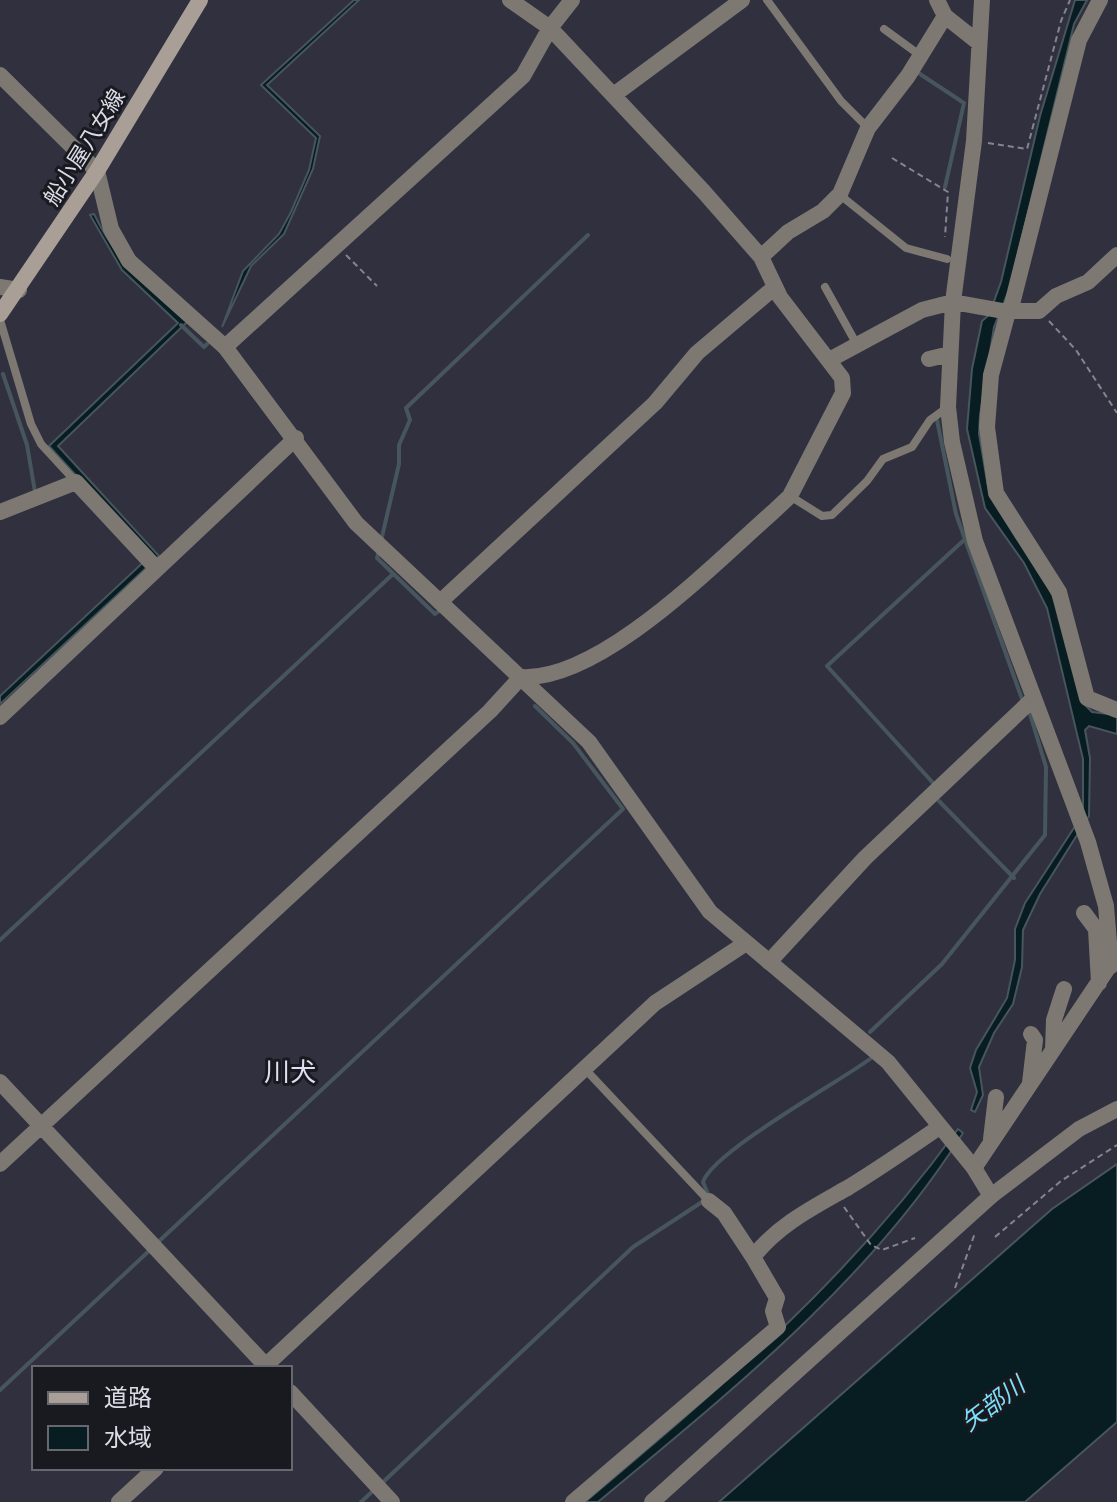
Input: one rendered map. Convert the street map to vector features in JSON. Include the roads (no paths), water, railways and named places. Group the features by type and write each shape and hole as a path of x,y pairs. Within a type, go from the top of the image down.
{"main road":[{"name":"船小屋八女線","path":"0,317 97,171 192,4"}],"street":[{"path":"510,0 550,28 615,94 761,257 775,287 831,359 842,378 843,393 790,496 637,630 543,678 521,677"},
{"path":"225,347 523,76 550,28 572,0"},
{"path":"615,94 742,0"},
{"path":"937,0 945,16 979,43"},
{"path":"974,1168 1114,960 1106,906 1081,824 975,541 961,489 948,407 953,302 974,141 982,0"},
{"path":"1100,0 1079,40 1007,312 991,375 987,427 996,493 1059,592 1087,698 1117,710"},
{"path":"761,257 788,232 823,211 840,194 868,128 921,56 945,16"},
{"path":"0,75 97,171 111,229 129,261 225,347 296,438 356,523 589,742 710,912 888,1062 938,1128 974,1168 991,1196"},
{"path":"831,359 922,310 953,302 1007,312 1039,311 1056,296 1088,282 1117,255"},
{"path":"0,287 19,290"},
{"path":"440,602 655,403 697,353 775,287"},
{"path":"929,359 950,354"},
{"path":"0,717 152,564 296,438"},
{"path":"0,512 76,482 152,564"},
{"path":"0,1164 490,711 521,677"},
{"path":"769,962 865,858 1034,698"},
{"path":"1084,913 1096,929 1099,983"},
{"path":"266,1366 655,1003 746,943"},
{"path":"1053,1051 1054,1020 1064,989"},
{"path":"1030,1086 1035,1040 1031,1034"},
{"path":"0,1082 264,1366"},
{"path":"990,1144 996,1097"},
{"path":"652,1502 991,1196 1079,1129 1117,1109"},
{"path":"753,1257 792,1219 938,1128"},
{"path":"573,1502 778,1327 773,1311 777,1298 724,1213 709,1201"},
{"path":"292,1394 392,1502"},
{"path":"119,1502 154,1470"}],"lane":[{"path":"767,0 841,101 868,128"},
{"path":"884,29 921,56"},
{"path":"840,194 906,248 947,259"},
{"path":"825,287 856,343"},
{"path":"0,317 31,424 41,444 76,482"},
{"path":"790,496 822,516 832,515 856,493 883,459 912,447 930,420 948,407"},
{"path":"585,1069 709,1201"}],"water":[{"path":"354,0 359,0 267,85 320,136 313,169 284,234 251,266 222,327 243,271 279,234 291,212 309,170 316,138 261,85"},
{"path":"1075,0 1087,0 1074,24 1009,290 994,327 979,434 988,487 1038,565 1057,605 1082,702 1092,712 1117,715 1117,734 1089,726 1085,730 1090,758 1089,816 1040,894 1023,930 1022,967 1013,1004 994,1033 979,1067 983,1095 975,1112 971,1110 977,1092 970,1068 976,1050 1007,998 1015,960 1015,929 1025,903 1083,814 1083,759 1047,608 1024,563 985,508 967,429 972,369 982,321 989,315 1001,282 1040,116"},
{"path":"94,214 123,261 187,322 58,446 159,556 0,704 0,696 150,556 49,446 178,323 122,270 90,215"},
{"path":"958,1129 963,1133 926,1187 842,1286 698,1418 598,1502 585,1502 736,1372 829,1282 916,1183"},
{"name":"矢部川","path":"1117,1164 1117,1422 1025,1502 719,1502 1052,1209"}],"waterway":[{"path":"917,72 964,103 945,187"},
{"path":"381,541 399,464 399,445 410,420 406,408 588,235"},
{"path":"181,325 204,347 207,344"},
{"path":"3,374 27,445 35,492"},
{"path":"937,420 956,514 1022,699"},
{"path":"934,784 827,666 964,540"},
{"path":"379,550 377,558 435,614 443,608"},
{"path":"0,940 393,574"},
{"path":"156,1244 623,809 573,743 535,706"},
{"path":"870,1032 942,964 1045,835 1046,767 1030,714"},
{"path":"939,801 1014,878"},
{"path":"708,1194 703,1182 729,1154 778,1118 870,1059"},
{"path":"381,1484 633,1247 702,1202"},
{"path":"0,1390 150,1250"},
{"path":"361,1502 374,1490"}],"district":[{"name":"川犬","path":"290,1072"}]}
